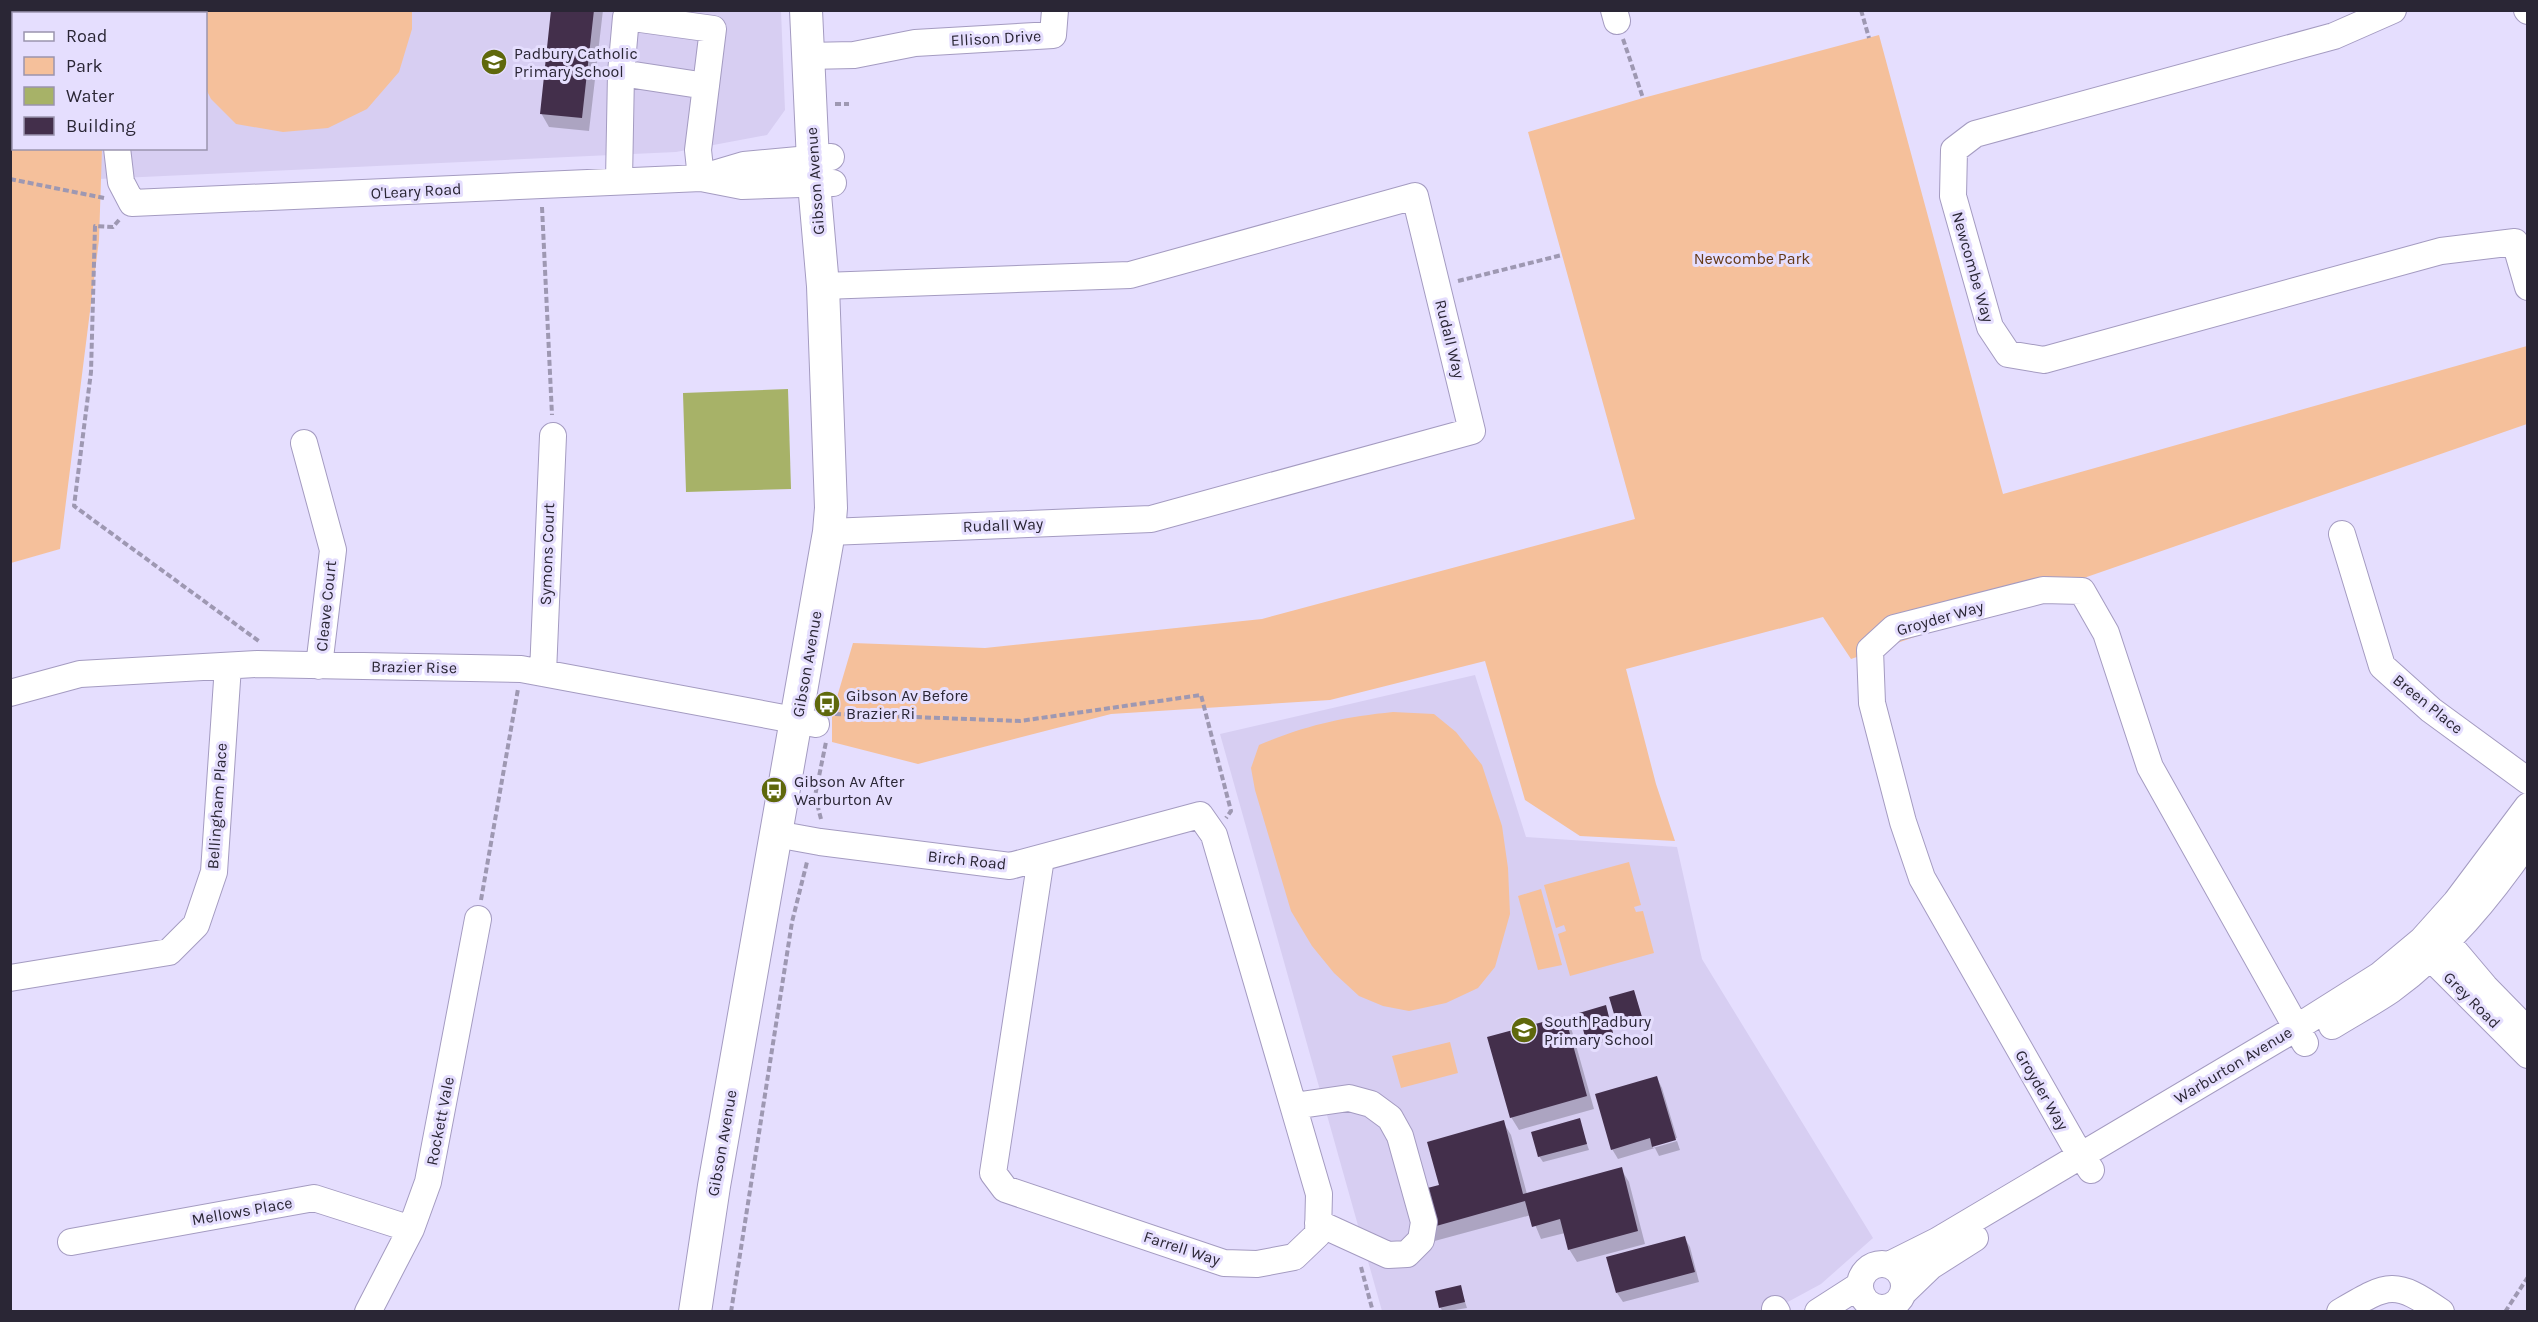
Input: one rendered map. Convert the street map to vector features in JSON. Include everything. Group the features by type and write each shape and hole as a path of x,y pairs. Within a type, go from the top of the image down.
{"main road":[{"name":"Gibson Avenue","path":"712,1311 771,972 818,724 838,532 831,508 831,286 817,35"},
{"name":"Gibson Avenue","path":"695,1311 712,1198 798,838"}],"street":[{"name":"Ellison Drive","path":"817,35 915,43 1053,35 1055,10"},
{"name":"Newcombe Way","path":"2393,10 2334,36 1975,134 1954,150 1953,196 1990,327 2008,354 2044,360 2441,252 2521,236"},
{"path":"619,180 621,73 626,17 714,28 698,150 701,178"},
{"path":"621,73 706,86"},
{"path":"117,150 121,182 132,203"},
{"name":"O'Leary Road","path":"132,203 619,180 701,178 742,186 823,170"},
{"name":"Rudall Way","path":"831,286 1130,275 1415,196 1473,431 1151,519 838,532"},
{"path":"2521,236 2528,286"},
{"name":"Symons Court","path":"532,671 553,436"},
{"name":"Cleave Court","path":"304,443 333,550 319,666"},
{"name":"Breen Place","path":"2342,534 2382,666 2431,710 2528,781"},
{"name":"Groyder Way","path":"2086,1163 1922,878 1903,822 1872,703 1870,650 1894,628 2043,590 2082,591 2106,633 2150,767 2301,1035"},
{"name":"Brazier Rise","path":"10,693 80,674 257,664 532,671 818,724"},
{"name":"Bellingham Place","path":"10,978 169,952 196,925 214,872 228,666"},
{"name":"Warburton Avenue","path":"2432,943 2456,902 2528,806"},
{"name":"Birch Road","path":"798,838 1010,866 1200,815 1214,836"},
{"name":"Farrell Way","path":"1041,858 993,1173 1005,1189 1224,1263 1257,1264 1294,1257 1318,1234 1319,1194 1214,836"},
{"name":"Warburton Avenue","path":"1889,1265 2086,1163 2301,1035 2391,990 2432,943 2503,877 2528,841"},
{"name":"Rockett Vale","path":"368,1311 411,1229 428,1182 478,919"},
{"name":"Grey Road","path":"2432,943 2485,987 2528,1031"},
{"name":"Grey Road","path":"2432,943 2528,1055"},
{"path":"1294,1106 1349,1098 1371,1104 1390,1118 1400,1136 1424,1222 1421,1240 1407,1254 1388,1255 1318,1223"},
{"name":"Warburton Avenue","path":"1886,1306 1931,1266 2086,1163"},
{"name":"Mellows Place","path":"71,1242 314,1198 411,1229"},
{"path":"1876,1265 1889,1265 1900,1273 1905,1286 1886,1306 1863,1298 1860,1285 1865,1272 1870,1268 1876,1265"},
{"path":"1818,1311 1860,1285"},
{"path":"2340,1311 2387,1287 2410,1292 2441,1311"}],"path":[{"path":"1861,10 1869,38"},
{"path":"1616,16 1643,98"},
{"path":"10,179 132,203 113,227 95,226 91,372 74,506 266,646"},
{"path":"541,185 553,436"},
{"path":"1437,287 1562,255"},
{"path":"478,919 532,671"},
{"path":"731,1311 792,922 805,864 817,850 798,838 821,819 815,796 818,724 1020,722 1201,695 1231,811 1214,836"},
{"path":"1352,1238 1373,1311"},
{"path":"2505,1311 2528,1277"}],"shaded area":[{"name":"Padbury Catholic Primary School","path":"781,11 785,110 767,135 676,152 99,179 102,150 207,150 207,12 116,12"},
{"name":"South Padbury Primary School","path":"1475,675 1526,837 1677,847 1702,959 1873,1238 1821,1284 1771,1311 1382,1311 1220,734"}],"green space":[{"path":"11,11 116,11 12,12 12,150 102,150 99,240 60,549 11,563"},
{"path":"412,11 412,29 399,72 367,109 328,128 283,132 236,124 211,99 207,91 207,12 178,12"},
{"name":"Newcombe Park","path":"1879,35 2003,494 2527,346 2527,424 1851,659 1823,617 1626,669 1656,784 1675,841 1580,836 1525,800 1485,661 1330,700 1111,714 918,764 832,742 832,714 853,643 985,648 1262,619 1635,519 1528,132 1643,98"},
{"path":"1393,712 1434,714 1456,732 1482,765 1502,826 1508,868 1510,914 1495,967 1478,988 1446,1003 1409,1011 1383,1006 1359,996 1334,973 1312,946 1291,911 1255,790 1251,768 1259,745 1276,738 1325,723"},
{"path":"1629,862 1641,905 1634,907 1636,912 1643,911 1654,953 1570,976 1558,934 1566,931 1564,925 1556,928 1544,885"},
{"path":"1541,889 1562,965 1538,970 1518,896"},
{"path":"1450,1042 1458,1073 1401,1088 1392,1056"}],"water":[{"path":"788,389 791,489 686,492 683,393"}],"building":[{"path":"551,10 594,10 582,118 540,114"},
{"path":"1634,990 1642,1017 1617,1024 1609,997"},
{"path":"1606,1005 1613,1033 1586,1041 1579,1013"},
{"path":"1565,1016 1587,1096 1510,1118 1487,1037"},
{"path":"1657,1076 1676,1140 1652,1147 1650,1138 1611,1150 1595,1094"},
{"path":"1580,1118 1587,1144 1538,1157 1531,1132"},
{"path":"1504,1120 1523,1194 1622,1167 1638,1231 1568,1250 1560,1219 1532,1227 1525,1201 1422,1230 1412,1192 1439,1185 1427,1142"},
{"path":"1685,1236 1695,1272 1616,1293 1606,1257"},
{"path":"1461,1285 1465,1302 1439,1308 1435,1291"}],"place":[{"name":"Padbury Catholic Primary School","path":"494,62"},
{"name":"Gibson Av Before Brazier Ri","path":"827,704"},
{"name":"Gibson Av After Warburton Av","path":"774,790"},
{"name":"South Padbury Primary School","path":"1524,1030"}]}
